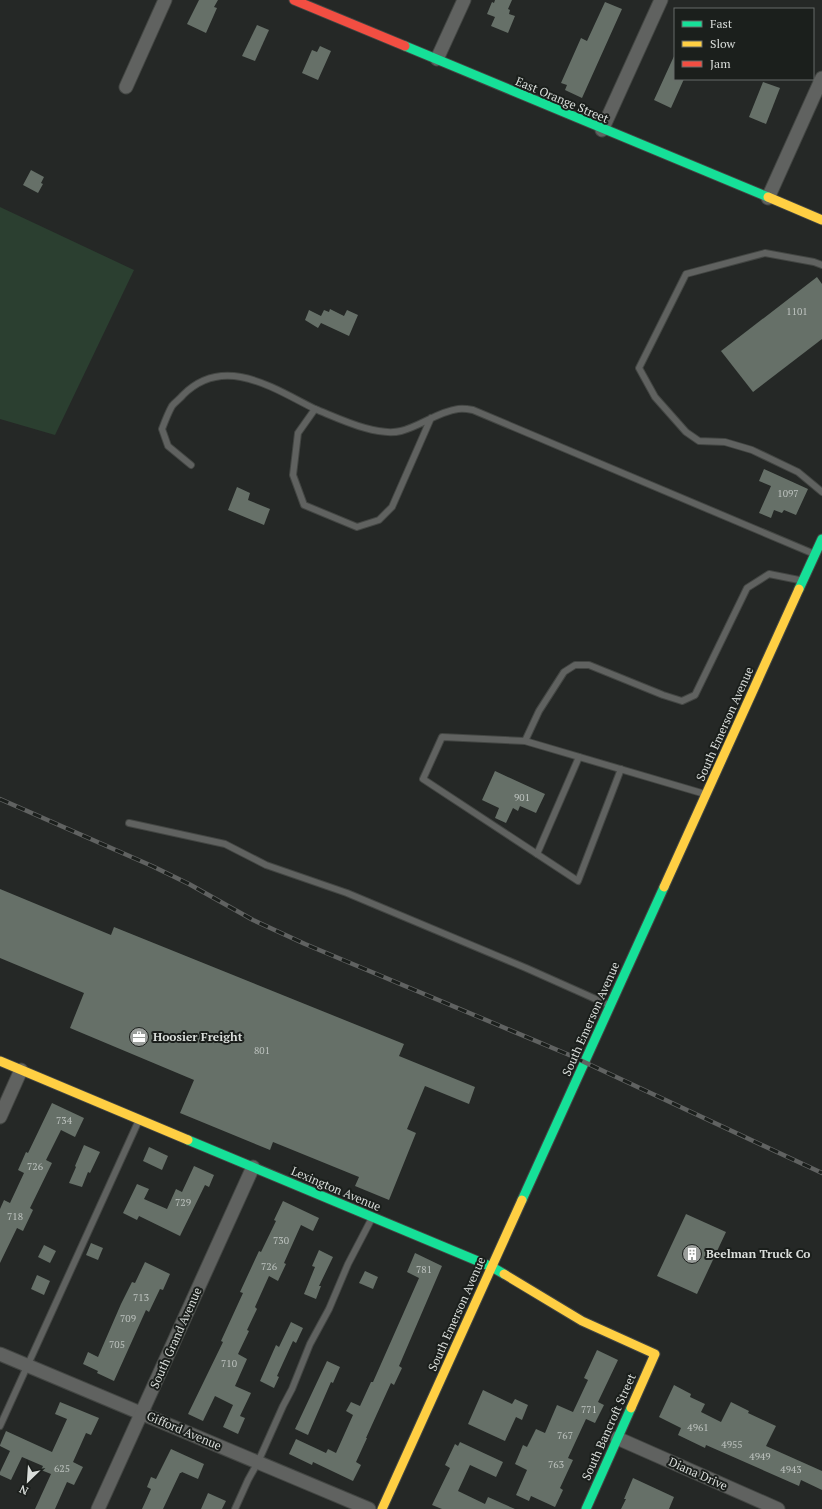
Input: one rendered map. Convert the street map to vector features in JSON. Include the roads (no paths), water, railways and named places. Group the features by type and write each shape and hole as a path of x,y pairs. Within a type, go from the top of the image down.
{"street":[{"path":"126,87 165,0"},
{"name":"East Orange Street","path":"294,0 437,59 602,130 822,220"},
{"path":"437,59 464,0"},
{"path":"602,130 661,0"},
{"path":"768,198 822,78"},
{"name":"South Emerson Avenue","path":"382,1509 819,547"},
{"name":"Lexington Avenue","path":"0,1061 492,1267 582,1321 654,1354"},
{"path":"0,1117 21,1070"},
{"name":"South Grand Avenue","path":"98,1509 254,1167"},
{"name":"Gifford Avenue","path":"0,1354 369,1509"},
{"name":"South Bancroft Street","path":"586,1509 654,1354"},
{"name":"Diana Drive","path":"617,1438 778,1509"}],"lane":[{"path":"822,265 814,262 765,253 686,274 640,368 655,397 686,432 699,441 725,442 752,450 798,472 822,492"},
{"path":"191,465 168,446 162,429 172,406 192,386 213,376 232,376 259,381 315,409 373,430 386,433 401,431 440,414 458,409 473,410 819,547"},
{"path":"315,409 298,433 293,475 304,505 357,527 379,520 392,507 431,418"},
{"path":"525,741 539,710 560,678 564,672 575,665 589,665 663,695 682,701 695,695 747,588 768,574 803,581"},
{"path":"621,769 578,881 423,779 442,737 525,741 579,757 621,769 706,794"},
{"path":"537,854 579,757"},
{"path":"129,824 225,844 266,865 347,893 610,1005"},
{"path":"0,1426 139,1119"},
{"path":"235,1509 292,1389 310,1344 329,1309 348,1264 373,1217"}],"railway":[{"path":"0,799 152,866 189,884 253,920 305,944 567,1054 822,1173"}],"place":[{"name":"Hoosier Freight","path":"139,1037"},
{"name":"Beelman Truck Co","path":"692,1254"}]}
